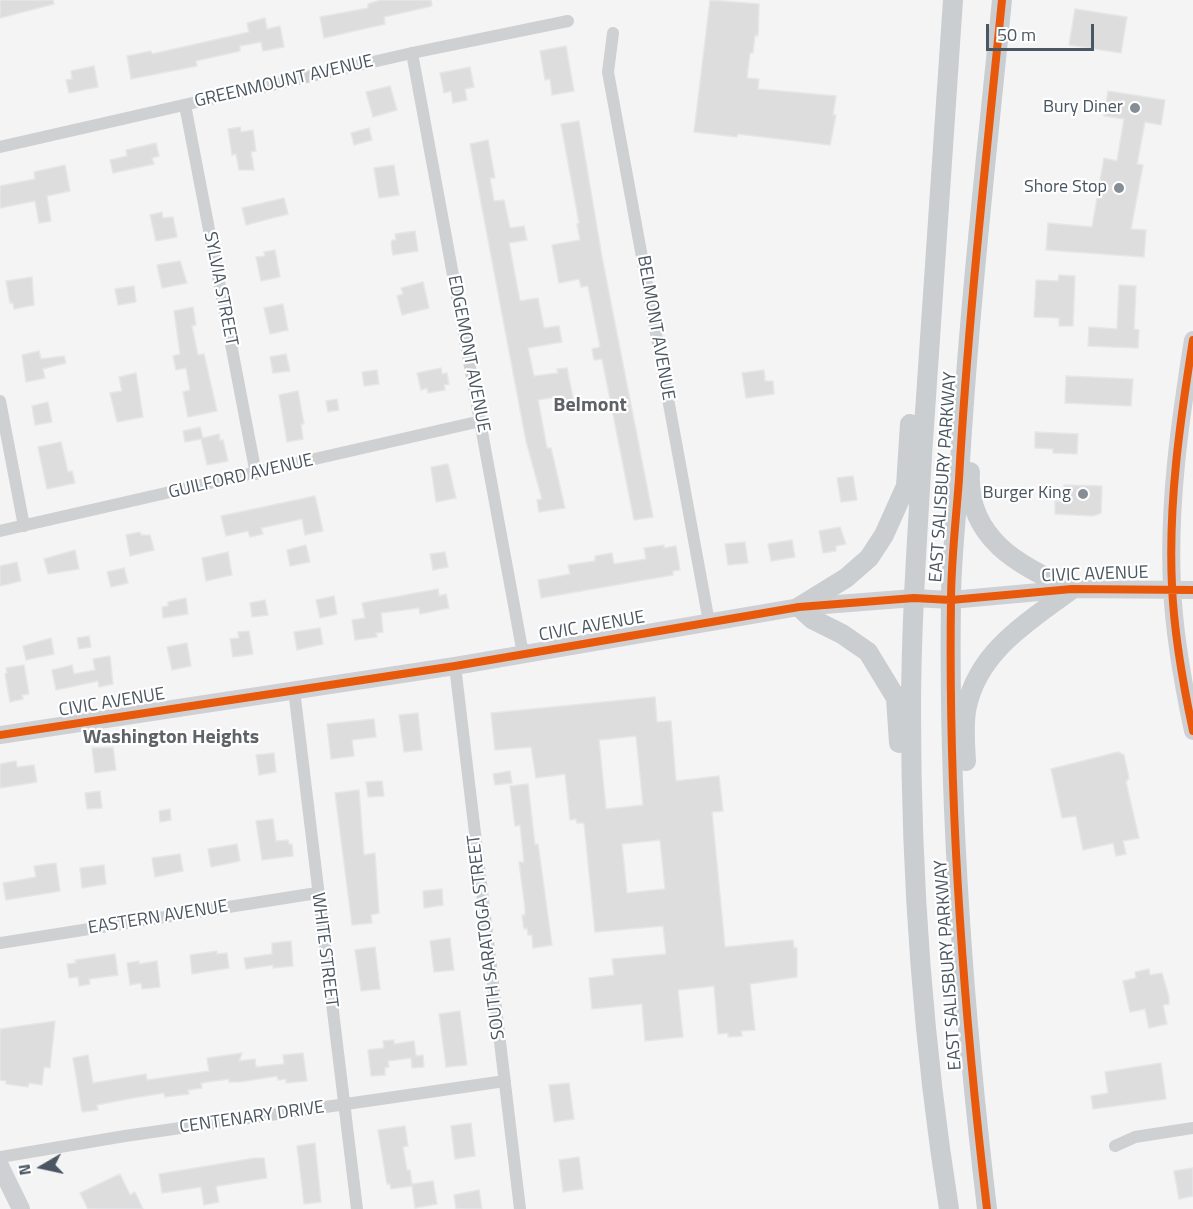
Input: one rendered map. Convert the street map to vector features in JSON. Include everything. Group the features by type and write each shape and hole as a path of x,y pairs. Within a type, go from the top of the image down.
{"main road":[{"name":"EAST SALISBURY PARKWAY","path":"949,1209 929,1046 915,851 911,711 914,598 953,0"},
{"name":"EAST SALISBURY PARKWAY","path":"987,1209 971,1072 960,940 951,709 951,600 963,414 1002,0"},
{"path":"915,851 901,804 896,698 868,652 842,634 812,619 799,607 846,578 869,558 884,535 906,486 916,353 937,225"},
{"path":"960,940 971,891 965,748 967,706 989,658 1008,637 1072,589 1028,569 999,548 983,525 971,497 969,489 980,348 975,279"}],"street":[{"name":"GREENMOUNT AVENUE","path":"0,147 568,21"},
{"name":"BELMONT AVENUE","path":"613,33 608,72 709,622"},
{"name":"EDGEMONT AVENUE","path":"412,54 523,654"},
{"name":"SYLVIA STREET","path":"185,105 256,474"},
{"path":"1193,340 1172,507 1172,588 1181,664 1193,731"},
{"path":"0,400 24,526"},
{"name":"GUILFORD AVENUE","path":"0,531 481,421"},
{"name":"CIVIC AVENUE","path":"0,735 454,666 799,607 914,598 951,600 1072,589 1172,588 1193,590"},
{"name":"SOUTH SARATOGA STREET","path":"454,666 520,1209"},
{"name":"WHITE STREET","path":"294,690 357,1209"},
{"name":"EASTERN AVENUE","path":"0,943 317,893"},
{"name":"CENTENARY DRIVE","path":"0,1157 505,1081"},
{"path":"1115,1146 1136,1137 1193,1128"},
{"path":"0,1166 18,1202"}],"building":[{"path":"0,0 53,0 54,4 0,18"},
{"path":"381,0 431,0 432,6 384,17 385,24 324,38 320,17 368,8 368,4"},
{"path":"710,0 759,4 758,36 755,35 753,53 750,53 747,78 759,79 758,89 836,96 833,115 836,115 830,145 738,134 737,137 694,132"},
{"path":"1075,9 1127,17 1121,53 1069,45"},
{"path":"265,18 267,29 280,26 284,47 263,51 261,42 240,46 240,51 196,61 197,66 131,79 127,56 151,51 152,54 249,32 247,23"},
{"path":"566,46 574,91 552,95 550,79 545,80 540,51"},
{"path":"94,66 98,87 69,93 66,80 72,79 71,71"},
{"path":"470,67 474,87 465,89 467,100 453,103 451,91 444,93 440,73"},
{"path":"390,86 397,110 373,117 366,92"},
{"path":"1108,91 1165,100 1161,125 1145,122 1137,164 1143,165 1131,229 1146,230 1144,257 1046,250 1048,223 1092,227 1104,158 1117,161 1124,119 1104,116"},
{"path":"579,121 602,257 653,517 634,520 602,359 594,360 592,349 600,347 588,286 581,287 579,279 559,283 552,245 580,240 561,124"},
{"path":"240,127 241,132 253,130 256,151 251,152 254,170 239,170 236,154 232,155 228,129"},
{"path":"369,128 372,140 354,145 351,133"},
{"path":"488,140 495,178 490,178 494,201 504,200 510,228 524,226 527,240 509,243 520,301 538,298 544,328 559,326 562,342 528,348 534,376 558,373 557,369 567,368 574,403 563,405 561,396 538,400 547,448 551,448 565,508 539,512 537,500 542,499 526,441 470,144"},
{"path":"156,143 159,156 152,158 154,164 113,173 110,160 127,156 126,150"},
{"path":"65,165 70,191 47,196 51,221 39,223 35,201 0,208 0,186 35,179 34,172"},
{"path":"394,165 399,195 379,198 374,168"},
{"path":"284,198 288,214 246,225 242,208"},
{"path":"162,212 163,218 173,217 177,237 156,241 150,215"},
{"path":"415,231 418,251 393,255 391,244 392,240 396,240 395,234"},
{"path":"275,250 280,277 261,281 256,257 265,256 264,252"},
{"path":"180,261 187,283 162,288 157,265"},
{"path":"1059,275 1075,276 1073,326 1059,326 1059,318 1034,317 1036,280 1058,281"},
{"path":"32,277 34,305 14,309 13,303 10,303 6,281"},
{"path":"423,282 429,308 402,315 397,296 403,294 401,288"},
{"path":"1119,285 1136,286 1134,329 1139,330 1138,348 1088,346 1089,327 1117,329"},
{"path":"134,286 136,302 118,305 115,289"},
{"path":"283,304 288,330 270,334 264,308"},
{"path":"193,307 196,325 192,326 198,355 204,354 217,411 188,417 183,392 190,390 186,368 176,370 173,356 180,354 174,311"},
{"path":"39,351 41,359 64,356 66,363 43,369 45,378 26,382 22,355"},
{"path":"286,354 290,371 273,373 270,357"},
{"path":"441,368 442,374 447,373 449,384 444,385 445,390 428,393 427,388 421,390 417,373"},
{"path":"377,370 379,384 364,386 362,372"},
{"path":"764,370 765,381 773,381 774,394 746,398 742,373"},
{"path":"136,373 143,417 117,422 110,393 122,391 119,377"},
{"path":"1066,376 1133,379 1131,406 1065,403"},
{"path":"298,391 304,424 301,424 303,439 287,442 279,395"},
{"path":"337,399 339,410 328,412 326,401"},
{"path":"48,402 52,422 35,425 32,406"},
{"path":"200,427 203,438 219,434 220,441 223,440 228,461 207,465 201,439 185,442 183,431"},
{"path":"1035,432 1078,434 1077,454 1053,453 1053,449 1035,448"},
{"path":"61,442 68,472 72,471 75,483 47,489 38,447"},
{"path":"448,464 456,498 436,502 431,467"},
{"path":"853,476 857,500 841,502 837,478"},
{"name":"Burger King","path":"1064,485 1102,486 1101,513 1093,516 1055,514 1055,501 1063,501"},
{"path":"315,496 323,531 305,535 302,519 261,528 263,534 250,537 248,531 226,536 221,516"},
{"path":"840,527 846,544 836,546 836,551 823,553 819,531"},
{"path":"140,532 141,535 150,535 154,550 130,556 126,535"},
{"path":"792,540 795,557 771,561 768,544"},
{"path":"745,542 748,563 728,565 725,544"},
{"path":"306,545 310,562 290,566 287,550"},
{"path":"664,545 664,548 676,546 680,570 673,571 673,575 541,598 538,580 570,574 568,565 595,561 595,556 612,553 614,564 646,559 644,548"},
{"path":"75,550 79,569 48,574 44,559"},
{"path":"228,552 232,575 206,581 202,558"},
{"path":"445,552 448,567 433,570 430,554"},
{"path":"17,562 21,581 0,586 0,566"},
{"path":"124,568 128,583 111,587 107,572"},
{"path":"438,589 439,596 446,594 449,608 420,614 419,608 381,613 383,632 376,633 377,637 355,640 352,620 365,618 362,603"},
{"path":"334,596 337,614 320,618 316,600"},
{"path":"186,598 188,614 163,618 162,607 168,606 168,602"},
{"path":"265,600 268,615 252,617 250,603"},
{"path":"320,628 323,644 297,650 294,632"},
{"path":"249,631 253,654 233,657 230,639 239,638 238,632"},
{"path":"89,636 91,647 79,649 77,638"},
{"path":"51,638 54,654 26,660 23,646"},
{"path":"187,643 191,666 172,670 167,647"},
{"path":"110,656 113,684 99,687 98,681 56,690 52,670 72,665 74,674 95,670 93,659"},
{"path":"24,665 29,694 22,695 23,699 10,702 6,668"},
{"path":"655,697 657,722 671,721 676,781 719,776 723,811 712,812 725,947 793,940 794,948 797,948 797,977 750,984 755,1030 741,1031 742,1036 728,1037 728,1033 718,1034 714,986 678,990 683,1037 645,1041 642,1004 592,1009 589,978 614,975 612,959 666,954 663,926 595,932 584,823 577,823 576,819 570,820 565,774 536,778 531,747 495,750 491,713","holes":["636,736 643,805 606,809 599,740","660,840 665,889 627,893 622,844"]},
{"path":"418,713 422,750 404,752 399,715"},
{"path":"374,719 376,737 352,740 354,756 331,759 327,724"},
{"path":"113,747 116,770 95,773 92,748"},
{"path":"1118,752 1124,755 1129,778 1126,782 1139,838 1123,841 1126,854 1116,856 1113,843 1083,850 1076,816 1062,818 1051,769"},
{"path":"274,753 276,772 259,775 256,755"},
{"path":"16,761 17,767 34,765 37,782 0,788 0,764"},
{"path":"510,771 512,783 495,785 493,774"},
{"path":"382,781 384,796 368,797 366,782"},
{"path":"528,784 535,845 538,844 552,945 533,948 532,935 528,935 527,928 524,929 522,915 525,915 525,908 519,862 524,862 520,825 515,826 510,786"},
{"path":"359,790 364,855 375,853 379,913 371,915 372,923 352,925 335,793"},
{"path":"100,791 102,808 87,809 85,793"},
{"path":"170,809 171,820 160,822 159,811"},
{"path":"273,819 276,841 288,840 289,844 292,844 293,856 262,860 256,821"},
{"path":"237,844 240,861 211,867 208,849"},
{"path":"180,854 183,871 155,877 152,858"},
{"path":"56,863 60,891 6,900 3,883 36,877 34,866"},
{"path":"104,865 106,884 82,888 80,868"},
{"path":"442,889 443,905 424,908 423,891"},
{"path":"450,938 454,970 434,972 430,941"},
{"path":"291,941 293,966 273,968 273,965 246,969 244,958 272,954 272,943"},
{"path":"375,947 380,989 361,991 355,950"},
{"path":"217,951 217,954 227,953 229,968 192,974 190,955"},
{"path":"115,954 118,975 89,979 90,984 79,986 78,977 69,978 67,964 76,963 75,960"},
{"path":"139,961 139,964 157,961 160,987 142,989 141,983 130,985 127,963"},
{"path":"1149,969 1150,975 1162,973 1169,1004 1163,1005 1167,1024 1149,1028 1145,1009 1130,1012 1123,981 1136,978 1135,972"},
{"path":"460,1011 467,1065 446,1067 439,1014"},
{"path":"55,1021 50,1068 44,1067 42,1085 29,1083 28,1087 6,1084 6,1081 0,1080 0,1029"},
{"path":"394,1040 394,1044 414,1041 416,1056 423,1055 424,1067 412,1068 411,1058 388,1061 389,1067 385,1068 385,1075 371,1076 368,1050 384,1048 383,1041"},
{"path":"242,1053 239,1061 255,1059 256,1067 284,1064 283,1055 303,1053 307,1081 286,1083 286,1079 278,1080 277,1076 240,1082 229,1082 229,1079 201,1083 202,1088 188,1090 189,1094 165,1097 164,1093 133,1098 97,1105 98,1110 82,1112 73,1058 88,1055 93,1083 146,1074 147,1080 209,1071 207,1058"},
{"path":"1161,1063 1166,1099 1093,1109 1091,1096 1108,1093 1105,1072"},
{"path":"569,1083 574,1119 554,1122 549,1085"},
{"path":"471,1123 475,1156 455,1159 451,1126"},
{"path":"405,1126 408,1146 403,1147 412,1184 433,1181 437,1204 415,1208 412,1186 391,1189 390,1184 387,1184 378,1130"},
{"path":"315,1143 321,1202 304,1204 297,1146"},
{"path":"579,1157 583,1189 563,1192 559,1160"},
{"path":"264,1158 267,1178 216,1187 219,1202 204,1205 201,1187 162,1193 159,1174"},
{"path":"1193,1168 1193,1196 1179,1199 1174,1171"},
{"path":"120,1174 130,1195 135,1192 143,1209 88,1209 80,1193"},
{"path":"479,1190 482,1209 456,1209 454,1195"}],"cycle path":[{"path":"987,1209 978,1133 959,905 952,753 951,601 972,299 1002,0"},
{"path":"1193,340 1176,463 1171,555 1177,641 1193,731"},
{"path":"0,735 455,666 799,607 914,598 951,600 1072,589 1193,590"}],"place":[{"name":"Bury Diner","path":"1135,108"},
{"name":"Shore Stop","path":"1119,188"},
{"name":"Burger King","path":"1083,494"}],"district":[{"name":"Belmont","path":"590,406"},
{"name":"Washington Heights","path":"171,738"}]}
